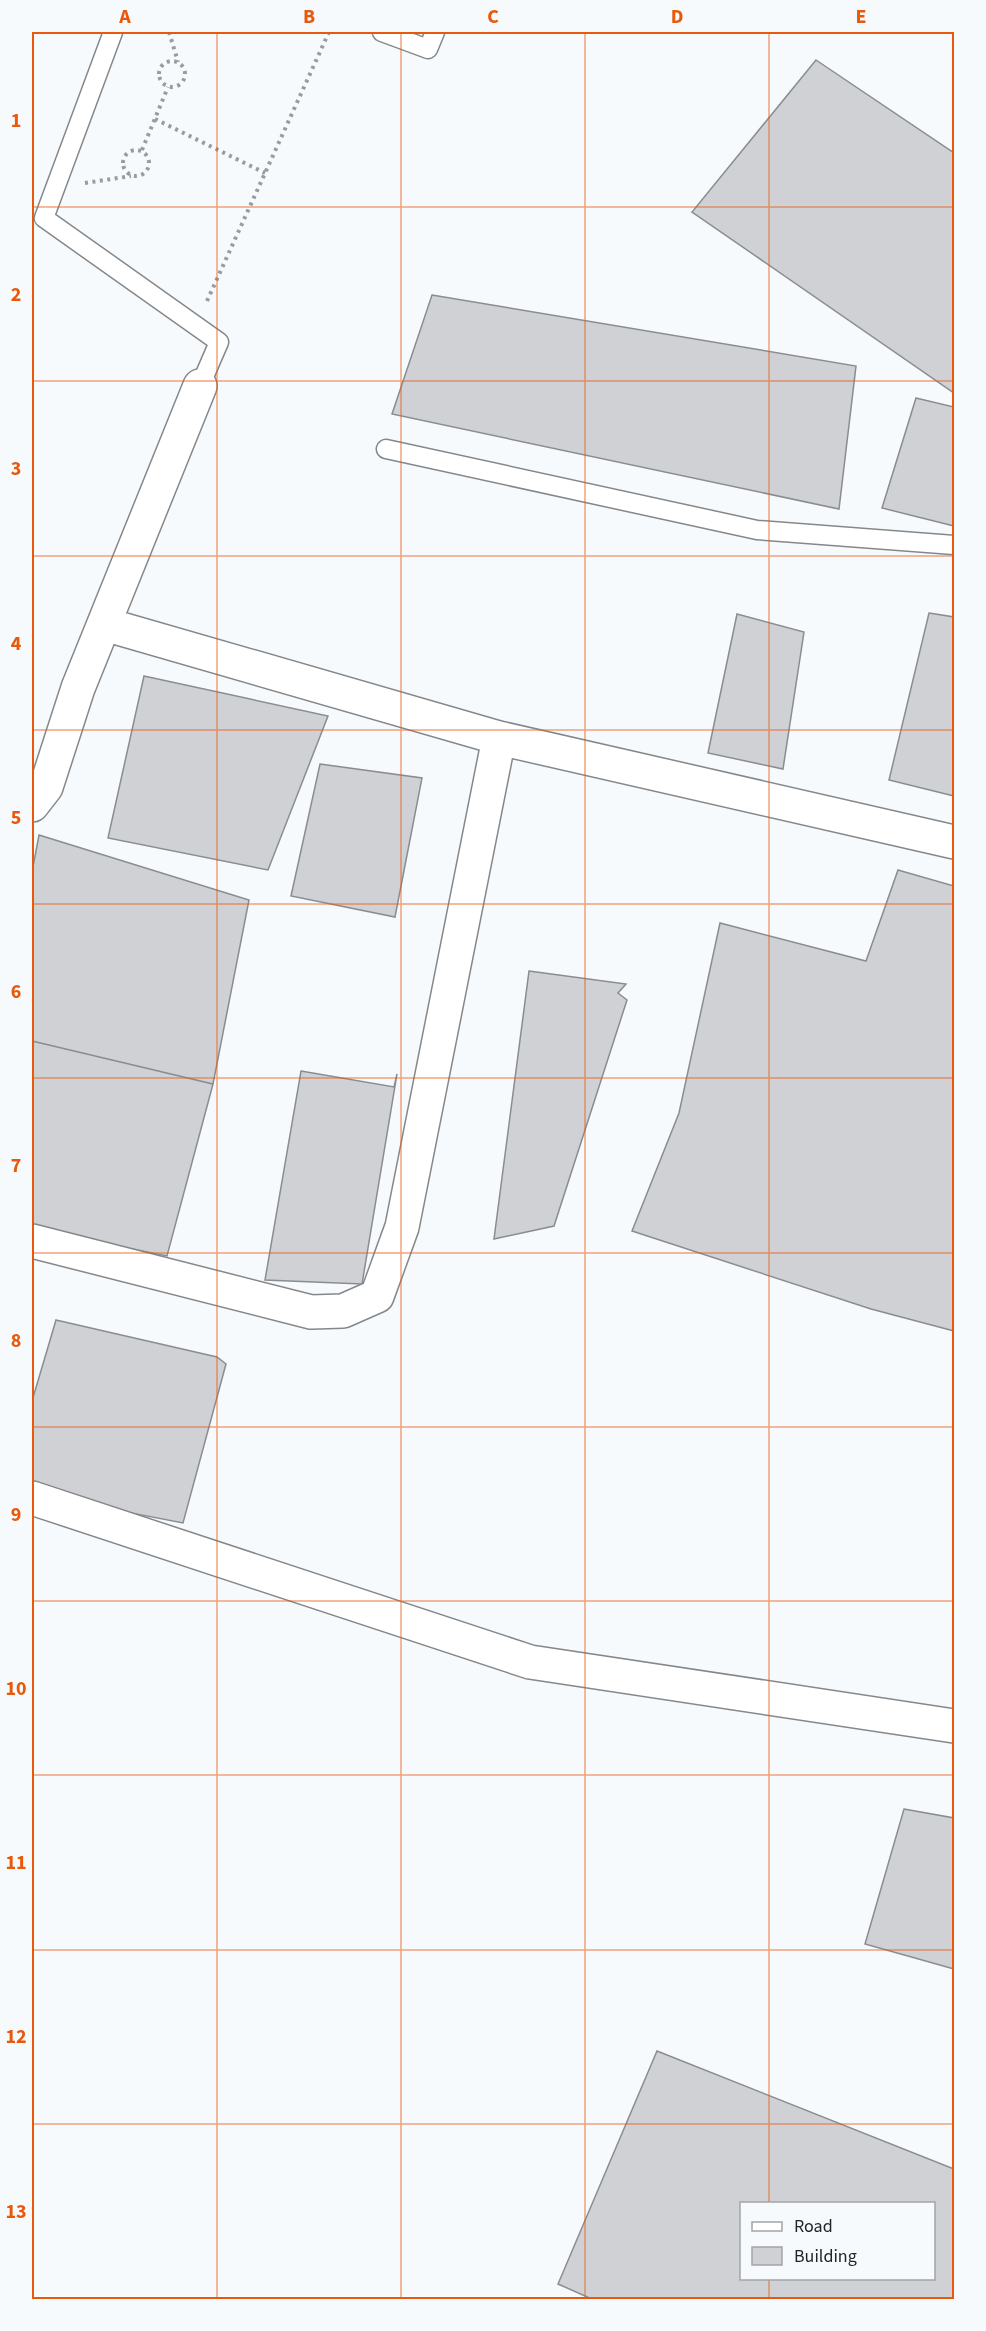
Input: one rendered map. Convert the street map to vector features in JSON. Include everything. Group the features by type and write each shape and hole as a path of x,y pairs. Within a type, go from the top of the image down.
{"street":[{"path":"32,805 46,787 78,688 200,386"},
{"path":"104,624 500,738 954,842"},
{"path":"32,1241 310,1312 344,1311 376,1296 402,1227 500,738"},
{"path":"32,1498 530,1662 954,1726"}],"lane":[{"path":"112,32 44,218 219,342 200,386"},
{"path":"382,32 428,49 435,32"},
{"path":"386,449 757,530 954,545"}],"path":[{"path":"169,32 178,62 184,68 184,81 177,87 168,87 161,82 160,69 170,61 178,62"},
{"path":"196,326 329,32"},
{"path":"142,151 168,87"},
{"path":"155,118 265,173"},
{"path":"59,174 89,184 141,176 148,170 148,157 142,151 129,151 124,157 125,170 132,176"}],"building":[{"path":"816,60 954,153 954,393 692,212"},
{"path":"432,295 856,366 839,509 392,414"},
{"path":"916,398 954,407 954,526 882,508"},
{"path":"929,613 954,617 954,796 889,780"},
{"path":"737,614 804,632 783,769 708,753"},
{"path":"144,676 328,716 268,870 108,838"},
{"path":"320,764 422,778 395,917 291,896"},
{"path":"39,835 249,900 213,1084 32,1041 32,872"},
{"path":"898,870 954,886 954,1331 871,1309 632,1231 679,1113 720,923 866,961"},
{"path":"529,971 626,984 618,993 627,1000 554,1226 494,1239"},
{"path":"32,1041 213,1084 167,1256 32,1229"},
{"path":"301,1071 394,1087 397,1074 362,1284 265,1280"},
{"path":"56,1320 217,1357 226,1364 183,1523 32,1494 32,1401"},
{"path":"904,1809 954,1818 954,1969 865,1944"},
{"path":"657,2051 954,2169 954,2300 594,2300 558,2284"}]}
